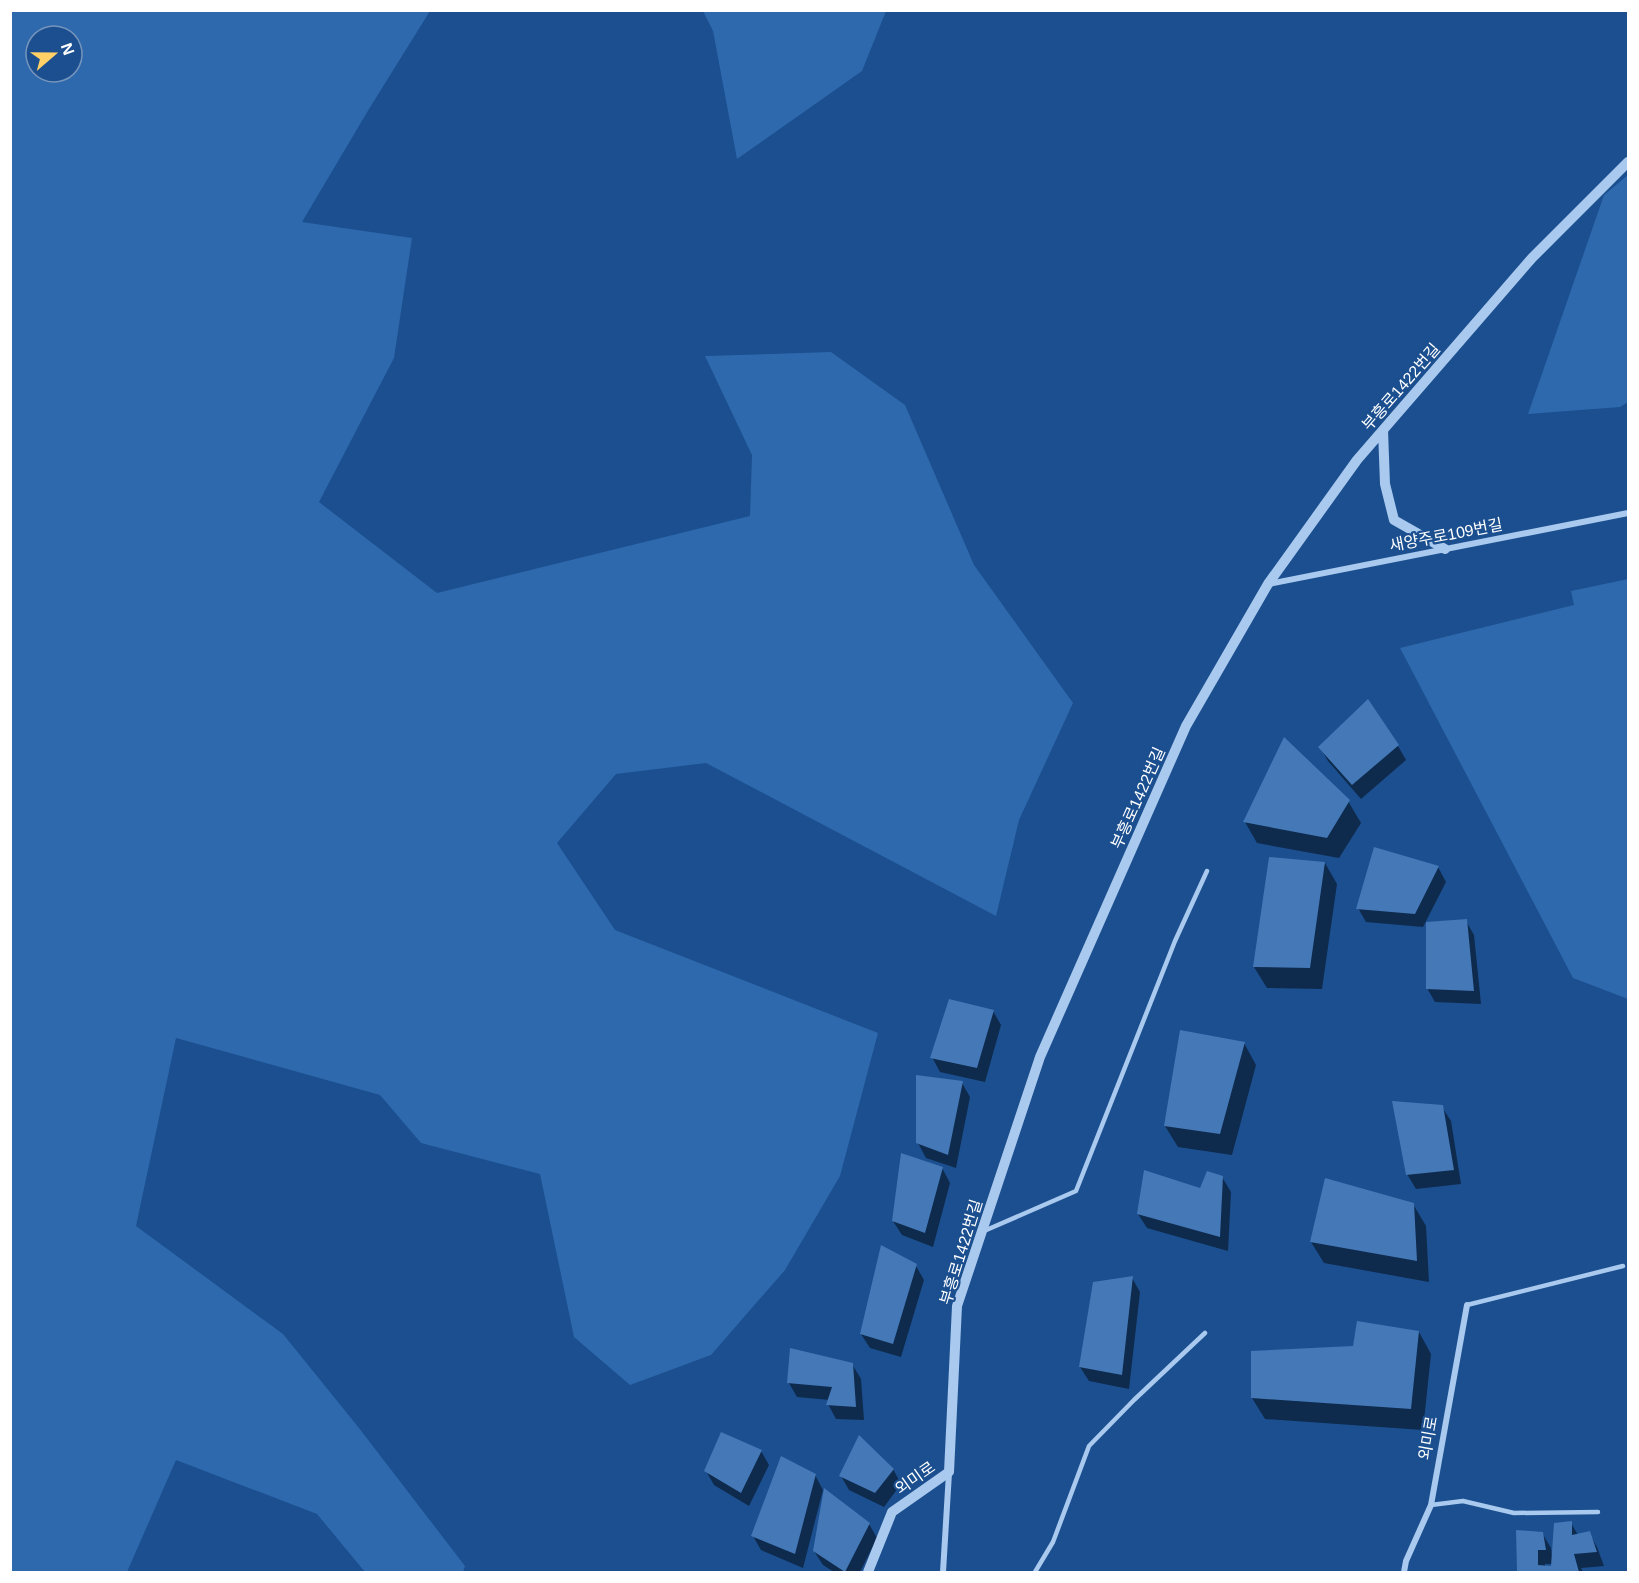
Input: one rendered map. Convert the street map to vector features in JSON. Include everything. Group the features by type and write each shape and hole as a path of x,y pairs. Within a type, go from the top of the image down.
{"street":[{"name":"부흥로1422번길","path":"943,1572 957,1306 1040,1057 1186,726 1268,584 1357,460 1532,258 1629,162"},
{"path":"1383,430 1385,484 1394,520 1445,549"},
{"name":"새양주로109번길","path":"1268,584 1629,513"},
{"name":"외미로","path":"1404,1572 1406,1561 1431,1505 1467,1305"},
{"name":"외미로","path":"868,1572 892,1512 949,1473"}],"lane":[{"path":"982,1233 1076,1191 1175,941 1207,871"},
{"path":"1467,1305 1623,1266"},
{"path":"1035,1572 1053,1542 1089,1446 1205,1333"},
{"path":"1431,1505 1463,1501 1514,1513 1598,1512"}],"shaded area":[{"path":"11,10 430,11 302,222 412,238 394,358 319,502 437,593 750,516 752,455 705,356 831,352 905,405 974,565 1073,703 1019,820 996,916 706,763 616,774 557,843 615,930 878,1033 840,1176 785,1270 711,1355 630,1385 574,1337 540,1174 421,1143 380,1095 176,1038 136,1226 283,1334 465,1566 463,1572 365,1572 317,1514 176,1460 127,1572 11,1572"},
{"path":"703,11 886,11 862,71 737,159 713,31"},
{"path":"1628,175 1628,402 1620,407 1528,414 1604,195"},
{"path":"1628,579 1628,999 1573,978 1400,648 1574,605 1571,591"}],"building":[{"path":"1368,699 1399,745 1352,785 1318,747"},
{"path":"1284,737 1350,800 1327,838 1243,822"},
{"path":"1374,847 1439,866 1415,914 1356,909"},
{"path":"1269,857 1325,862 1310,968 1253,967"},
{"path":"1467,919 1474,991 1426,989 1426,922"},
{"path":"949,999 994,1010 977,1068 930,1058"},
{"path":"1180,1030 1245,1042 1220,1134 1164,1126"},
{"path":"916,1075 963,1081 948,1155 916,1143"},
{"path":"1392,1101 1443,1105 1454,1170 1406,1175"},
{"path":"901,1153 943,1167 925,1233 892,1221"},
{"path":"1144,1170 1200,1188 1207,1171 1223,1176 1220,1237 1137,1214"},
{"path":"1325,1178 1414,1203 1417,1261 1310,1242"},
{"path":"881,1245 917,1264 893,1344 860,1334"},
{"path":"1133,1276 1122,1375 1079,1367 1093,1282"},
{"path":"1357,1321 1419,1331 1411,1409 1251,1398 1251,1351 1353,1346"},
{"path":"790,1348 853,1363 856,1407 826,1405 832,1387 787,1383"},
{"path":"721,1432 762,1450 741,1493 704,1471"},
{"path":"859,1435 894,1469 875,1493 839,1476"},
{"path":"781,1456 816,1474 795,1554 751,1536"},
{"path":"824,1488 870,1523 845,1572 813,1551"},
{"path":"1572,1521 1572,1535 1590,1531 1597,1552 1574,1554 1579,1572 1517,1572 1516,1530 1543,1532 1546,1550 1538,1550 1538,1565 1551,1566 1554,1523"}]}
